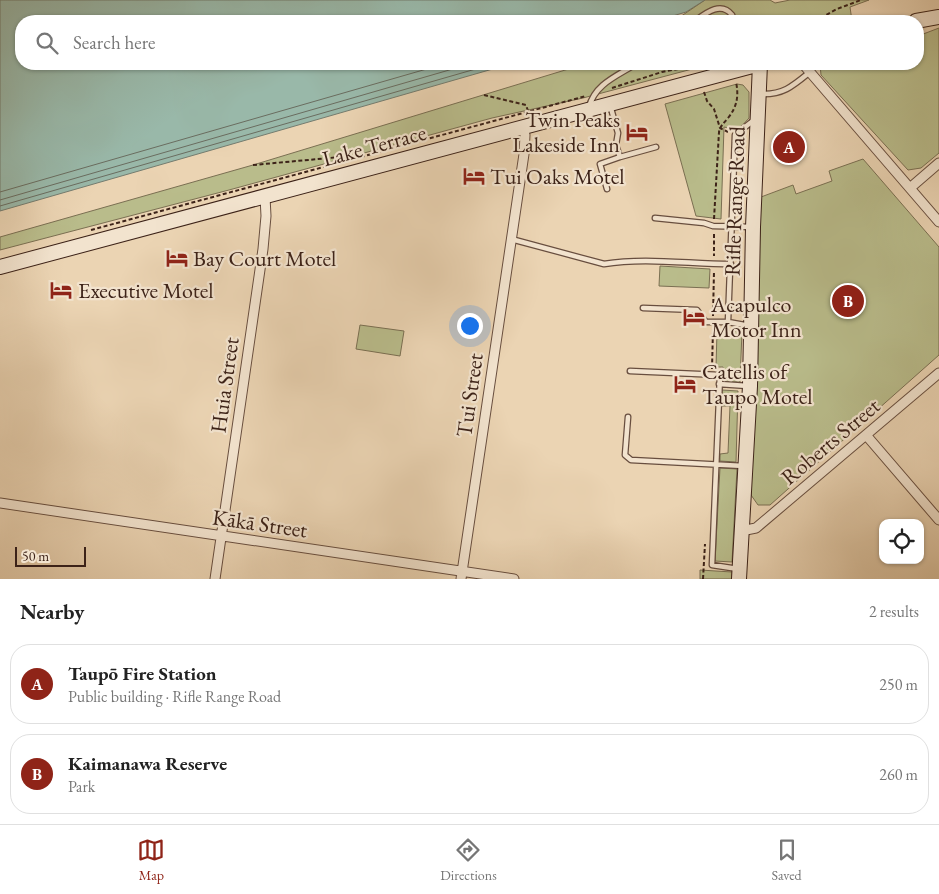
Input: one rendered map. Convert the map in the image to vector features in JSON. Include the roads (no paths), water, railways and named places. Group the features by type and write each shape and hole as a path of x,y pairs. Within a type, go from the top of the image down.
{"main road":[{"name":"Lake Terrace","path":"0,267 738,70"},
{"name":"Rifle Range Road","path":"739,574 750,386 753,227 760,70"}],"street":[{"path":"810,72 939,222"},
{"name":"Tui Street","path":"462,575 524,154 525,135 523,127"},
{"path":"910,188 939,163"},
{"name":"Huia Street","path":"215,579 263,249 266,216 265,196"},
{"name":"Roberts Street","path":"741,531 756,528 939,373"},
{"path":"866,435 939,520"},
{"name":"Kākā Street","path":"0,503 462,575 514,579"}],"lane":[{"path":"704,15 717,8 726,9 732,15"},
{"path":"588,109 594,94 604,84 626,70"},
{"path":"759,94 776,95 794,85 810,72"},
{"path":"610,104 618,133 616,144 620,157"},
{"path":"728,322 735,135 758,116"},
{"path":"608,189 600,164 656,147"},
{"path":"656,218 704,223 713,226 753,227"},
{"path":"511,240 604,264 616,262 731,264"},
{"path":"643,308 697,310 706,322 728,322 751,326"},
{"path":"630,371 720,375 712,565 739,574"},
{"path":"719,384 750,386"},
{"path":"628,417 625,455 631,460 745,466"}],"water":[{"path":"0,0 705,0 686,12 676,15 15,15 15,70 489,70 0,211"}],"place":[{"name":"Twin Peaks Lakeside Inn","path":"637,132"},
{"name":"Taupō Fire Station","path":"789,147"},
{"name":"Tui Oaks Motel","path":"474,176"},
{"name":"Bay Court Motel","path":"177,258"},
{"name":"Executive Motel","path":"61,290"},
{"name":"Kaimanawa Reserve","path":"848,301"},
{"name":"Acapulco Motor Inn","path":"694,317"},
{"name":"Catellis of Taupo Motel","path":"685,384"}]}
